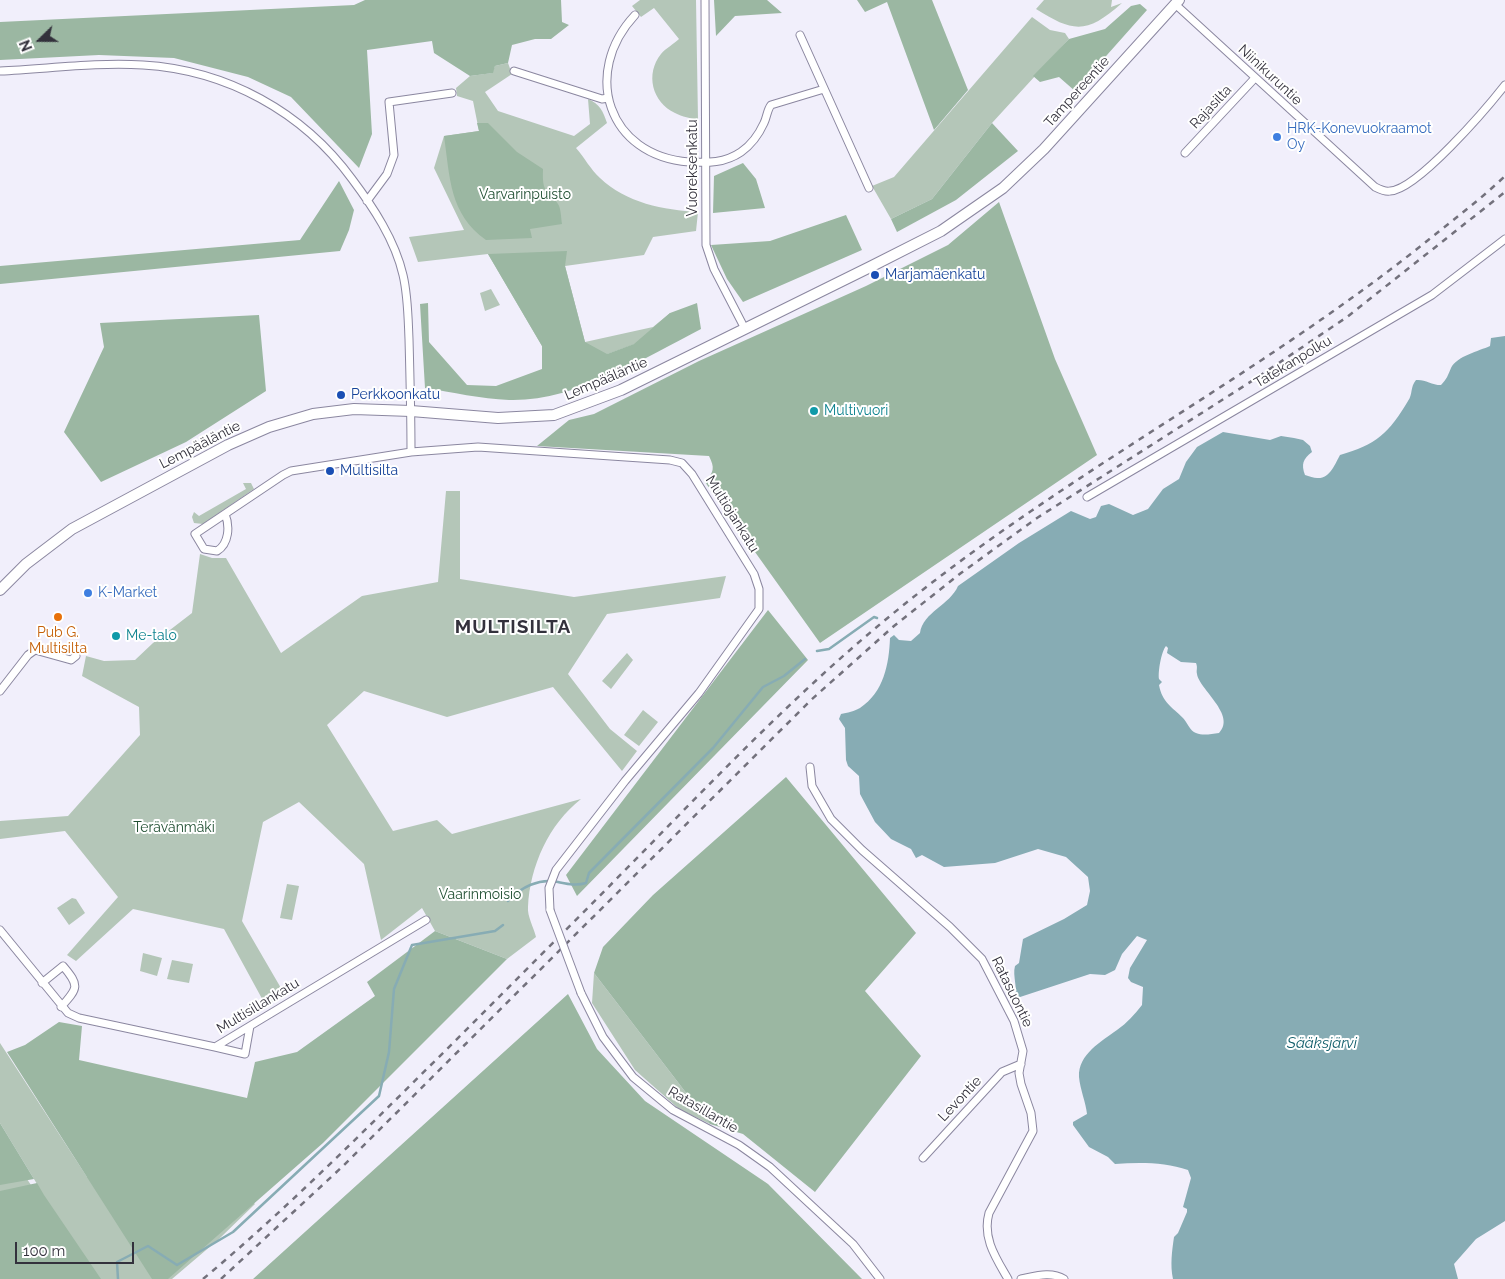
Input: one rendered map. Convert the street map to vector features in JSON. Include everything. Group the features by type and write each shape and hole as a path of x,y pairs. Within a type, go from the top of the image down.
{"main road":[{"name":"Tampereentie","path":"991,198 1044,149 1177,2"},
{"name":"Lempääläntie","path":"0,590 26,564 72,529 228,445 269,427 327,411 354,409 411,411 498,418 554,415 621,390 744,327 924,240 991,198"}],"street":[{"name":"Vuoreksenkatu","path":"705,0 708,252 719,281 744,327"},
{"name":"Niinikuruntie","path":"1177,2 1255,78 1375,188 1389,192 1400,188 1436,160 1474,122 1505,85"},
{"path":"635,15 618,35 608,59 606,78 608,98 622,127 648,151 679,161 706,163 732,157 749,146 760,132 771,105 824,89"},
{"path":"800,35 868,188"},
{"path":"0,71 143,65 190,72 236,86 280,110 315,137 339,161 386,231 403,276 407,294 411,452"},
{"path":"514,71 602,99 608,98"},
{"name":"Rajasilta","path":"1185,153 1255,78"},
{"path":"367,201 387,174 394,156 388,102 452,93"},
{"name":"Tatekanpolku","path":"1087,497 1432,295 1505,239"},
{"name":"Multiojankatu","path":"225,514 228,528 224,546 212,552 204,549 195,534 225,514 291,471 411,452 478,447 682,462 692,474 754,574 759,589 759,609 699,693 609,801"},
{"path":"0,692 28,655 35,650 71,660 76,656"},
{"name":"Ratasuontie","path":"810,767 812,786 830,819 862,850 950,927 982,959 1021,1039 1023,1051 1020,1064 1021,1084 1031,1113 1033,1131 986,1222 991,1249 1008,1279"},
{"name":"Ratasillantie","path":"609,801 556,870 549,888 550,910 581,993 603,1038 633,1077 673,1110 739,1145 770,1167 853,1244 880,1279"},
{"name":"Multisillankatu","path":"0,930 42,984 68,1013 80,1018 216,1047 426,920"},
{"path":"42,984 62,966 73,978 76,984 74,991 61,1006"},
{"path":"216,1047 245,1054 250,1026"},
{"name":"Levontie","path":"923,1158 1002,1072 1020,1064"},
{"path":"1021,1279 1041,1275 1057,1275 1064,1279"}],"green space":[{"path":"365,0 561,0 562,22 569,25 551,39 535,39 512,45 508,63 495,66 493,73 470,76 434,53 432,41 367,50 372,134 359,168 291,97 248,77 174,58 99,55 0,60 0,22 354,5"},
{"path":"640,0 696,0 698,120 675,113 667,108 656,95 652,79 656,62 663,52 679,39 654,8 641,17 632,6"},
{"path":"714,0 767,0 782,13 735,16 716,36"},
{"path":"857,0 932,0 968,90 934,130 887,2 865,12"},
{"path":"1044,0 1112,0 1111,7 1122,3 1099,20 1080,27 1061,23 1036,9"},
{"path":"1140,4 1147,10 1075,91 1059,77 1040,82 1033,76 1069,39 1105,29 1131,6"},
{"path":"1032,17 1050,30 1065,33 1069,39 992,123 932,199 891,219 872,186 894,177"},
{"name":"Varvarinpuisto","path":"508,63 512,74 485,92 498,111 574,136 590,124 588,99 592,101 600,108 607,123 576,148 597,175 610,187 646,204 698,212 696,231 653,237 644,255 565,266 585,342 653,327 670,313 679,328 550,375 542,346 488,254 418,262 409,237 464,230 434,168 444,136 479,131 473,101 457,96 456,88 470,76 492,73 495,66"},
{"path":"477,123 488,123 517,152 543,169 544,187 559,206 562,224 530,229 532,238 486,240 474,230 465,219 453,194 444,136 479,131"},
{"path":"992,123 1018,151 956,200 897,232 891,219 932,199"},
{"path":"743,163 756,179 765,208 713,213 714,176"},
{"path":"339,181 354,210 349,230 340,251 0,284 0,266 300,240"},
{"path":"999,202 1055,359 1097,455 820,643 705,482 713,470 709,456 537,446 569,420 594,414 699,361 866,286 948,245"},
{"path":"846,215 862,250 743,302 727,279 711,245 770,241"},
{"path":"567,251 565,266 585,342 607,354 634,344 670,313 697,303 701,329 633,365 584,386 559,394 534,399 509,400 477,397 425,388 420,304 428,303 429,342 467,385 496,386 542,369 542,346 488,254"},
{"path":"491,289 500,305 485,311 480,293"},
{"path":"259,315 266,391 186,442 101,482 64,432 104,347 100,323"},
{"path":"243,483 251,483 254,489 203,524 194,523 192,517 194,512 199,516 246,489"},
{"path":"446,491 460,491 460,579 574,597 726,576 720,598 607,614 568,674 610,729 637,751 622,771 553,687 447,717 364,691 327,725 393,831 437,820 452,834 581,799 570,809 551,833 537,861 528,907 536,937 507,959 435,931 422,908 381,940 364,864 299,802 263,822 242,921 285,995 266,1006 224,929 133,909 76,961 67,955 118,897 65,831 0,839 0,821 68,816 140,735 139,707 82,676 86,656 104,661 135,660 153,643 192,613 200,554 212,558 226,558 281,653 362,596 438,582"},
{"path":"768,610 808,660 577,896 566,875"},
{"path":"627,653 633,660 611,689 602,681"},
{"path":"643,710 658,722 639,746 624,735"},
{"path":"786,777 916,933 865,991 921,1056 815,1192 743,1134 710,1124 594,973 603,947 653,895"},
{"path":"287,884 299,886 292,920 280,918"},
{"path":"72,898 76,899 85,913 69,925 57,908"},
{"path":"435,931 507,959 323,1143 168,1279 152,1279 7,1052 25,1045 59,1022 82,1026 79,1060 247,1098 255,1062 297,1052 375,996 367,982"},
{"path":"143,953 162,958 157,976 140,971"},
{"path":"172,960 193,964 189,983 167,979"},
{"path":"594,973 710,1124 679,1109 635,1070 592,1003"},
{"path":"568,994 597,1049 645,1101 768,1184 862,1279 253,1279"},
{"path":"0,1043 87,1177 193,1145 255,1204 219,1239 172,1279 0,1279 0,1171 17,1164 31,1185 37,1184 0,1123"},
{"path":"0,1123 34,1179 0,1185"},
{"path":"37,1183 101,1279 0,1279 0,1191"}],"water":[{"name":"Sääksjärvi","path":"1505,336 1505,1221 1476,1239 1454,1264 1458,1279 1173,1279 1171,1263 1173,1242 1187,1212 1187,1209 1183,1207 1191,1178 1188,1170 1152,1163 1115,1164 1108,1157 1089,1147 1073,1125 1073,1122 1087,1114 1079,1077 1082,1062 1092,1049 1124,1024 1142,1005 1143,987 1131,982 1128,978 1130,968 1147,940 1137,936 1122,954 1115,970 1105,975 1090,974 1014,999 1016,991 1014,970 1015,966 1019,963 1023,939 1064,919 1087,905 1090,891 1088,877 1066,857 1038,849 995,863 944,867 922,855 916,858 911,849 891,839 875,822 860,794 859,776 848,766 846,760 845,728 839,719 841,714 860,708 875,694 884,677 890,638 894,635 899,640 911,641 920,633 926,619 954,593 958,586 1019,543 1071,511 1090,519 1096,517 1101,506 1109,504 1133,515 1148,509 1163,489 1179,479 1186,462 1197,447 1223,432 1270,440 1281,436 1303,440 1310,446 1312,452 1304,462 1305,475 1322,478 1329,474 1340,455 1363,447 1388,430 1410,398 1416,380 1441,385 1458,360 1490,346 1491,338","holes":["1166,646 1168,648 1167,653 1181,662 1196,663 1199,680 1216,702 1223,718 1223,726 1219,733 1204,735 1194,732 1162,696 1159,685 1162,682 1159,679 1159,667 1164,649"]}],"waterway":[{"path":"817,651 829,649 874,617 877,618"},
{"path":"508,901 525,888 544,881 575,885 586,883 589,873 713,748 763,687 784,676 805,659"},
{"path":"118,1279 117,1262 148,1246 177,1265 233,1232 379,1096 389,1052 394,989 412,945 495,931 503,925"}],"railway":[{"path":"203,1279 266,1224 357,1138 762,732 825,672 890,616 955,565 1023,517 1299,335 1432,237 1505,176"},
{"path":"221,1279 342,1167 811,700 894,626 961,573 1037,518 1255,379 1347,317 1505,192"}],"place":[{"name":"HRK-Konevuokraamot Oy","path":"1277,137"},
{"name":"Marjamäenkatu","path":"875,275"},
{"name":"Perkkoonkatu","path":"341,395"},
{"name":"Multivuori","path":"814,411"},
{"name":"Multisilta","path":"330,471"},
{"name":"K-Market","path":"88,593"},
{"name":"Pub G. Multisilta","path":"58,617"},
{"name":"Me-talo","path":"116,636"}],"district":[{"name":"MULTISILTA","path":"513,627"}],"park label":[{"name":"Terävänmäki","path":"174,828"},
{"name":"Vaarinmoisio","path":"480,895"}]}
